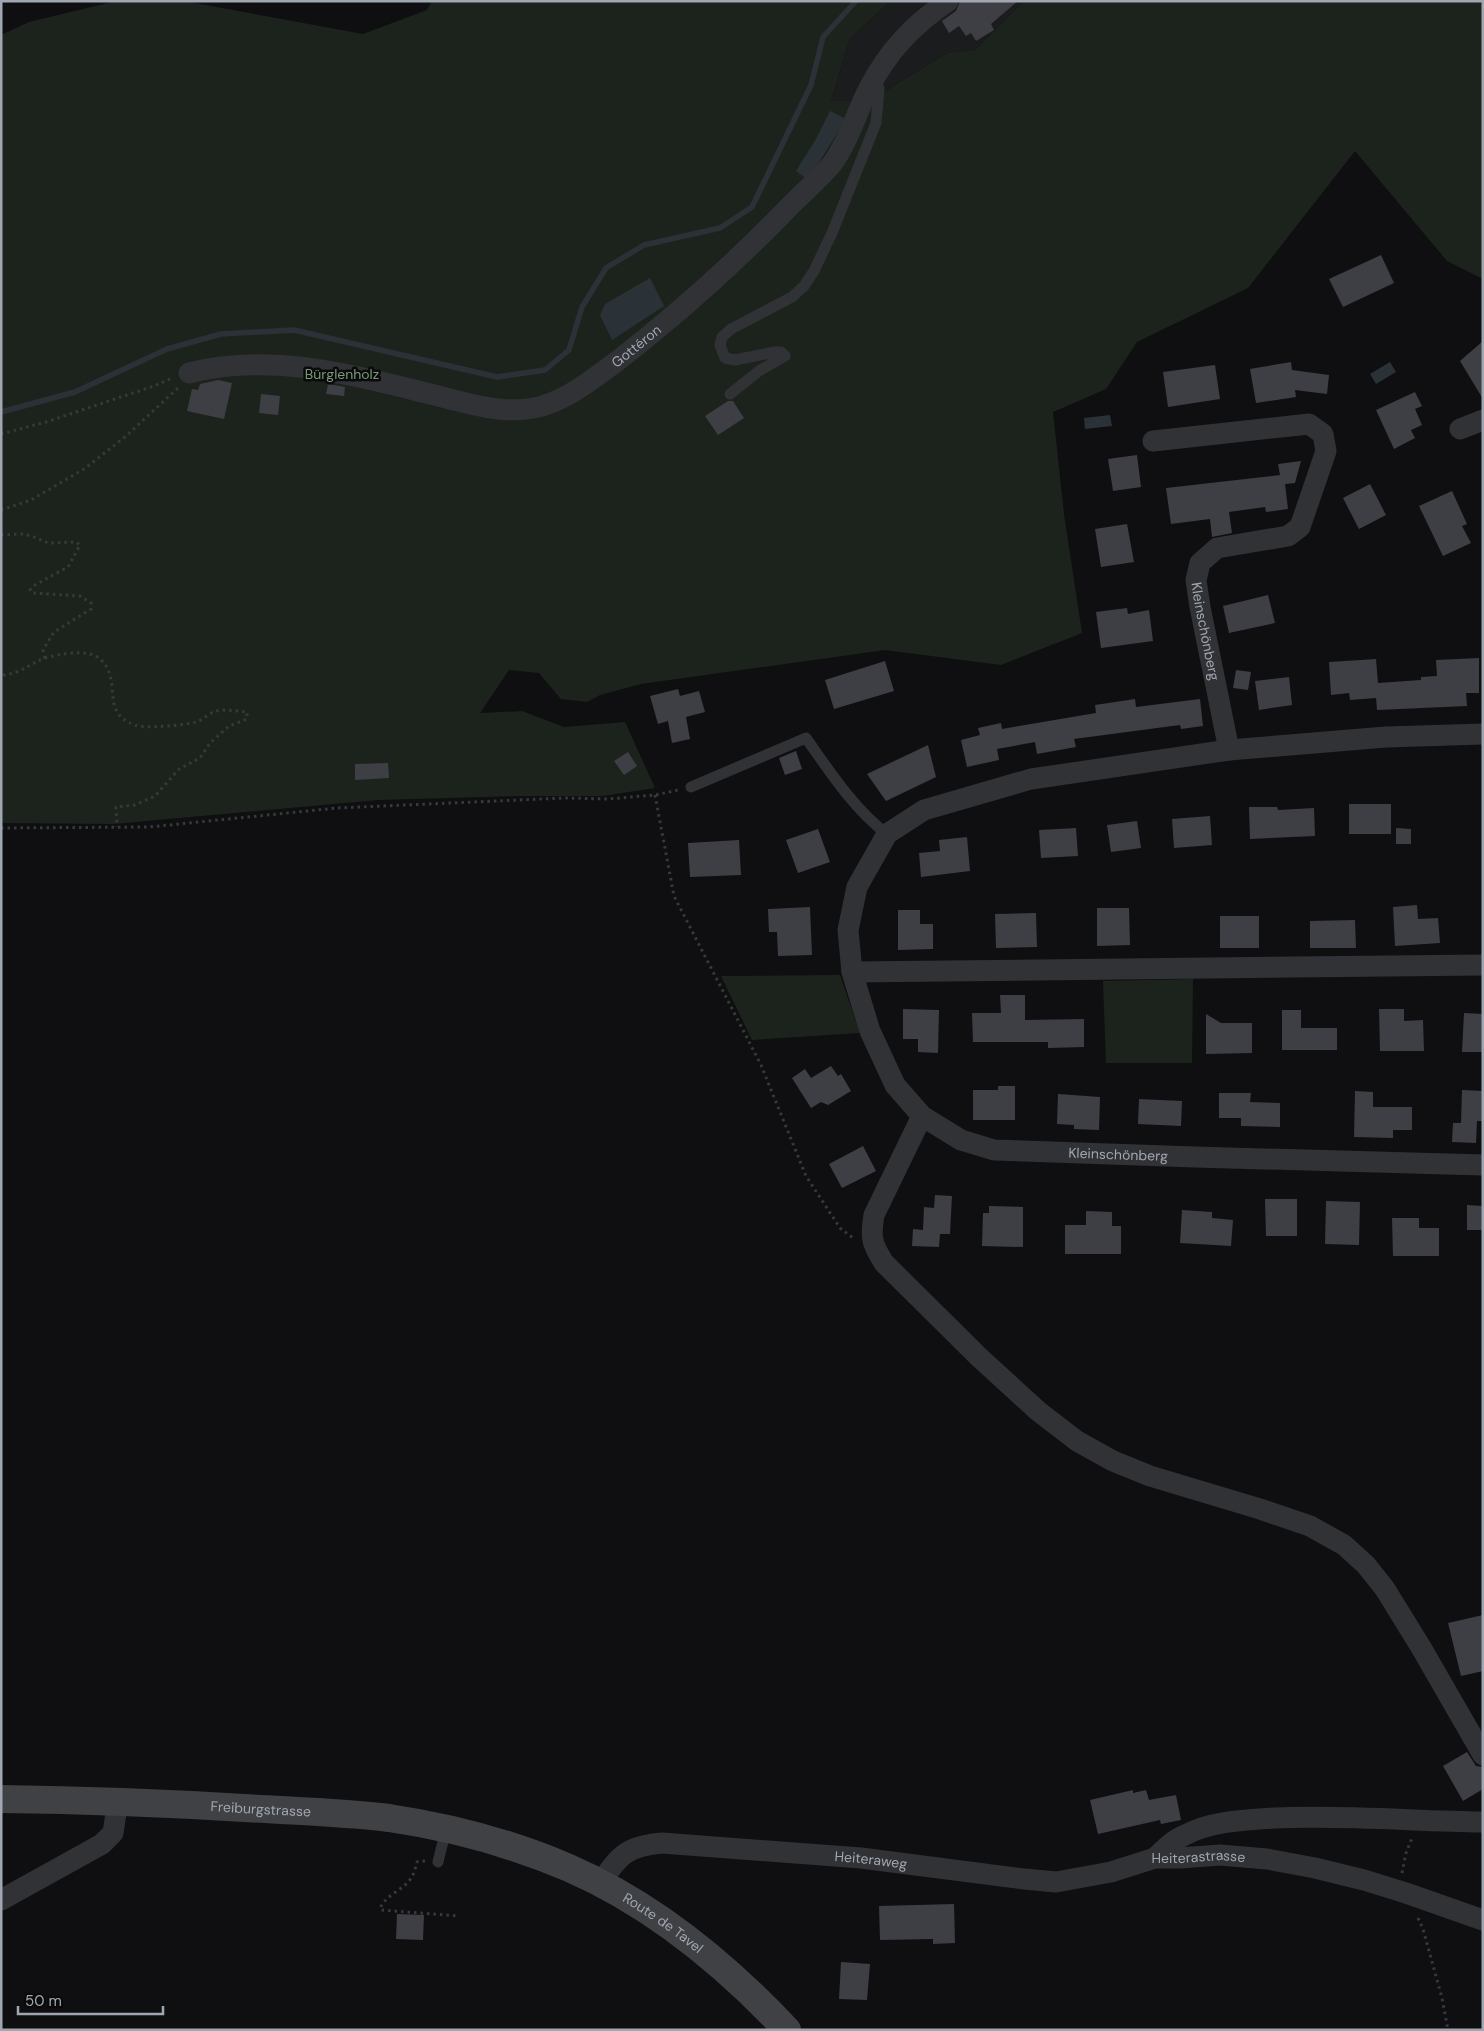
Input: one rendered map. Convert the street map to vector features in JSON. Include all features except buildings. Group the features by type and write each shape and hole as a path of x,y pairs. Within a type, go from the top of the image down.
{"main road":[{"name":"Freiburgstrasse","path":"1,1799 118,1800 388,1818 446,1829 516,1849"},
{"name":"Route de Tavel","path":"516,1849 570,1869 641,1907 678,1933 753,1993 787,2030"}],"street":[{"name":"Gottéron","path":"189,372 236,365 280,365 396,385 493,408 517,410 535,408 554,401 582,387 635,347 731,264 784,212 831,164 848,137 860,107 876,77 905,34 948,1"},
{"path":"1460,429 1483,420"},
{"name":"Kleinschönberg","path":"1153,441 1309,424 1324,434 1326,451 1300,527 1288,536 1216,548 1200,563 1196,580 1200,607 1228,750"},
{"name":"Kleinschönberg","path":"1483,734 1386,737 1228,750 1031,780 924,810 887,834 857,886 848,930 852,972 870,1031 895,1084 922,1116 961,1140 994,1150 1195,1158 1483,1165"},
{"path":"852,972 1483,965"},
{"path":"922,1116 874,1215 872,1229 873,1245 884,1263 980,1358 1038,1411 1077,1441 1113,1461 1150,1476 1310,1526 1344,1546 1366,1565 1385,1589 1483,1755"},
{"path":"1,1900 102,1844 113,1833 118,1800"},
{"name":"Heiterastrasse","path":"1154,1858 1185,1834 1228,1822 1302,1817 1483,1822"},
{"name":"Heiteraweg","path":"600,1884 612,1866 634,1848 662,1843 861,1858 1024,1880 1056,1882 1111,1872 1154,1858"},
{"name":"Heiterastrasse","path":"1154,1858 1220,1856 1267,1859 1315,1868 1406,1893 1483,1920"}],"lane":[{"path":"730,394 759,371 786,356 781,352 775,352 736,360 725,358 720,345 722,337 731,329 792,297 804,286 814,271 832,233 876,123 879,89 876,77"},
{"path":"691,787 806,738 870,821 887,834"},
{"path":"438,1862 446,1829"}],"path":[{"path":"1,434 46,422 189,372"},
{"path":"1,510 31,500 84,469 125,437 186,382 189,372"},
{"path":"1,535 21,534 32,536 48,543 76,542 80,545 68,567 35,585 30,590 33,593 80,596 91,603 91,609 54,632 43,650 45,658"},
{"path":"3,675 16,674 45,658 85,652 99,657 108,667 112,682 112,702 120,717 136,726 168,726 197,722 215,712 227,710 247,712 247,719 229,726 210,743 200,758 179,769 155,796 135,805 116,807 117,827"},
{"path":"1,828 149,827 337,808 565,798 608,799 657,795 674,896 761,1065 806,1176 840,1228 861,1245 873,1245"},
{"path":"1422,1820 1406,1853 1402,1879 1406,1893 1423,1929 1448,2030"},
{"path":"438,1862 417,1862 414,1874 408,1883 383,1902 380,1908 382,1910 459,1916"}],"shaded area":[{"path":"891,1 1024,1 975,50 947,53 871,100 831,101 850,38"},
{"path":"830,111 846,119 808,180 796,171 816,139"},
{"path":"650,278 664,306 612,340 600,315 605,304"},
{"path":"1390,362 1396,372 1376,384 1370,374"},
{"path":"1110,415 1112,426 1085,429 1084,418"}],"green space":[{"name":"Bürglenholz","path":"116,1 184,1 363,34 427,10 432,1 891,1 850,38 831,101 871,100 947,53 975,50 1024,1 1483,1 1483,279 1447,261 1355,151 1248,288 1137,342 1106,389 1053,412 1064,514 1082,633 1001,665 885,650 641,684 600,695 587,702 561,699 539,673 509,670 480,713 522,711 564,727 625,722 655,788 603,796 517,796 378,800 114,824 1,823 1,35 29,22"},
{"path":"840,975 860,1033 752,1040 721,976"},
{"path":"1193,979 1192,1063 1106,1063 1103,981"}],"waterway":[{"path":"1,412 75,392 167,349 221,334 294,330 497,377 545,370 569,350 582,307 606,268 644,245 720,228 752,207 811,85 823,37 856,1"}]}
